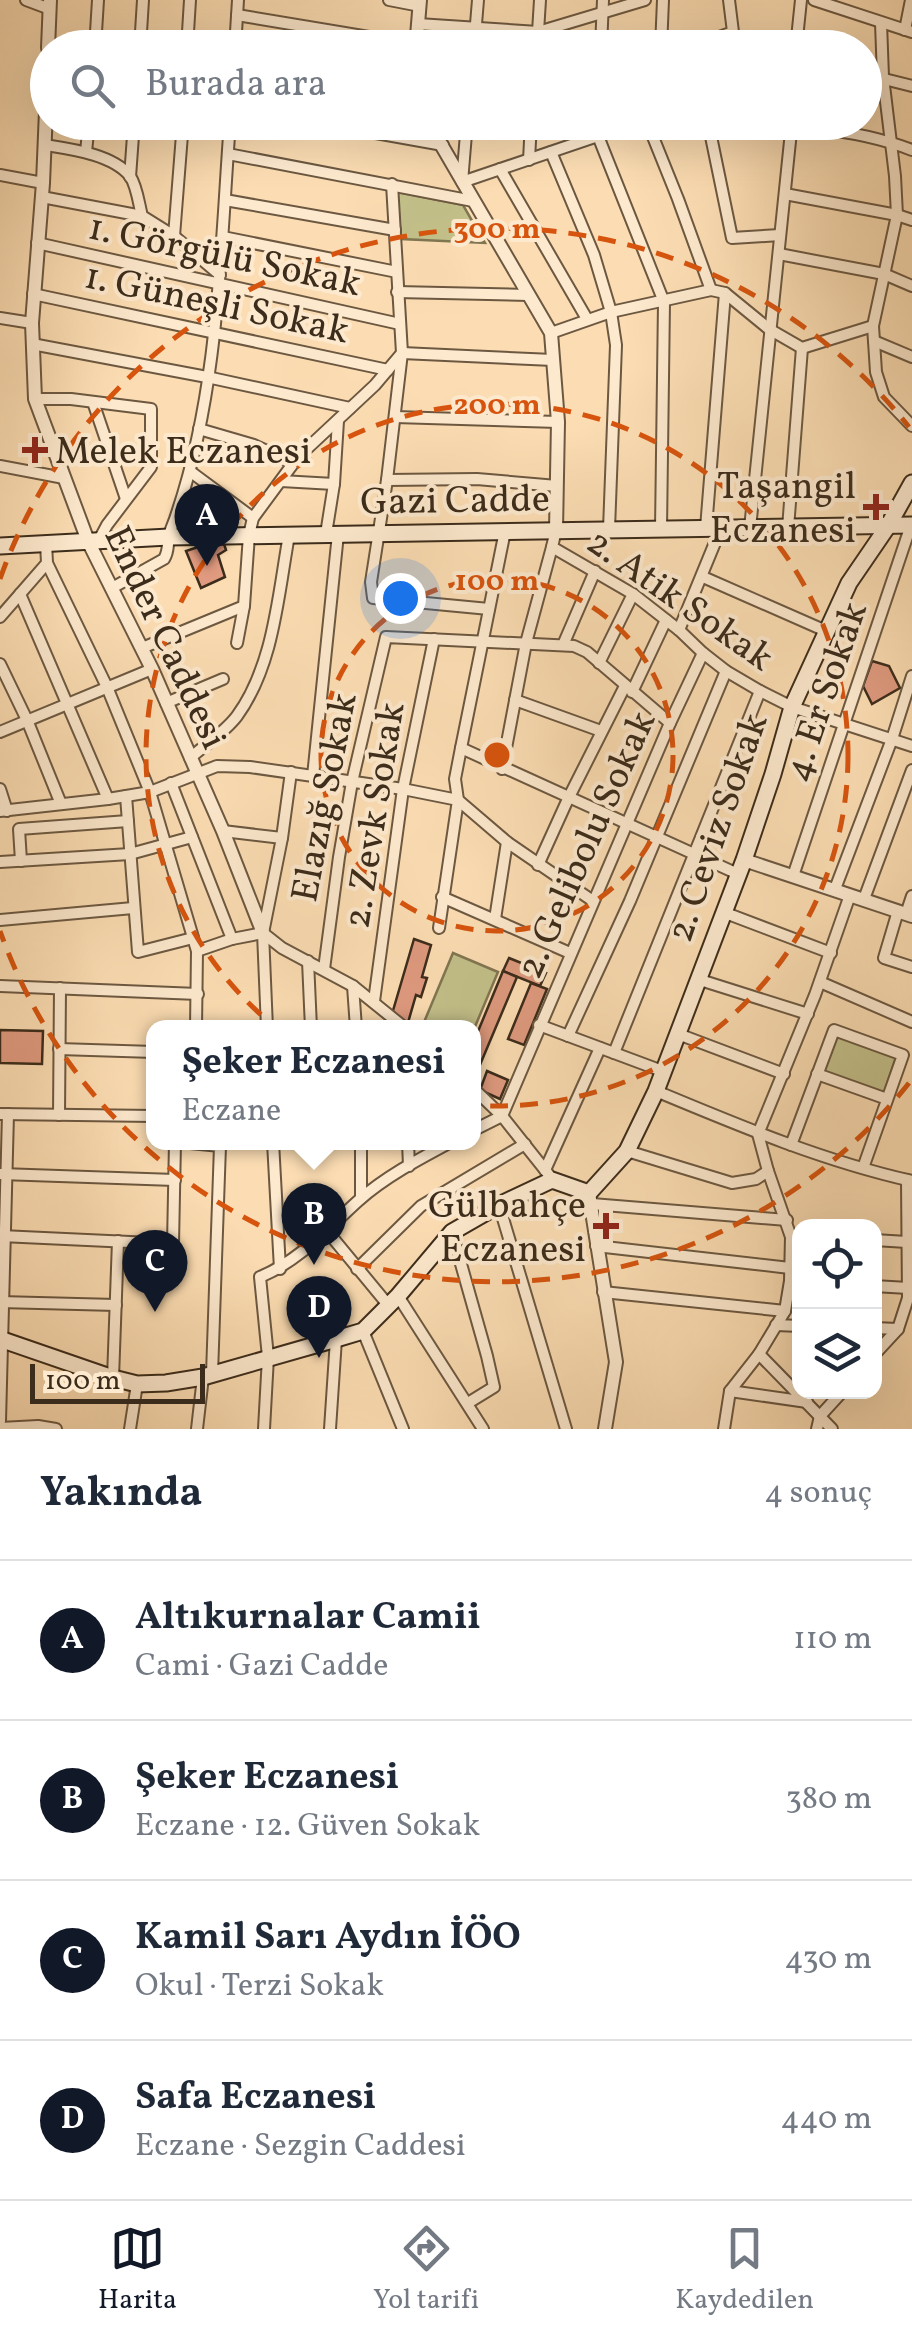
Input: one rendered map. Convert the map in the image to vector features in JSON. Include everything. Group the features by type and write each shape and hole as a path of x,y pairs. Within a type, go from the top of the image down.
{"main road":[{"name":"2. Ceviz Sokak","path":"590,1199 626,1150 665,1072 741,867 792,707 826,631 849,583 912,482"},
{"name":"Gazi Cadde","path":"0,546 169,537 911,525"},
{"path":"0,1339 137,1384 208,1375 362,1331 394,1301 452,1232 549,1175 590,1199"}],"street":[{"path":"26,0 50,5 49,30"},
{"path":"96,30 98,0"},
{"path":"141,30 143,0"},
{"path":"188,30 190,0"},
{"path":"236,30 238,0"},
{"path":"389,0 420,3 417,30"},
{"path":"476,28 478,0"},
{"path":"538,30 540,0"},
{"path":"602,30 603,0"},
{"path":"545,30 644,0"},
{"path":"662,30 663,0"},
{"path":"729,0 732,30"},
{"path":"798,30 802,0"},
{"path":"814,0 848,6 908,31 911,0"},
{"path":"237,15 324,30"},
{"path":"882,23 883,77 897,215 874,326 876,372 884,397 912,426"},
{"path":"418,24 507,30"},
{"path":"883,77 912,86"},
{"name":"Ender Caddesi","path":"45,140 33,294 35,399 64,478 223,831 263,933"},
{"path":"86,152 87,140"},
{"path":"133,140 130,177 142,216"},
{"path":"174,236 181,140"},
{"path":"112,588 164,560 191,472 220,279 229,140"},
{"path":"411,140 443,146"},
{"path":"439,140 550,334 558,422 556,530"},
{"path":"462,182 466,140"},
{"path":"529,160 531,140"},
{"path":"462,182 586,140"},
{"path":"600,140 664,302 661,529"},
{"path":"654,140 711,290"},
{"path":"712,140 732,238 780,234"},
{"path":"750,528 790,140"},
{"path":"881,140 912,150"},
{"path":"45,144 86,152 108,161 130,177"},
{"path":"551,152 594,255 612,312 616,345 609,530"},
{"path":"228,154 473,200"},
{"path":"500,169 587,319"},
{"path":"0,175 142,216 174,236 220,279"},
{"path":"392,184 402,353 388,480 371,582 373,598 489,609"},
{"path":"785,194 912,220"},
{"path":"225,200 395,230"},
{"path":"223,237 397,272"},
{"name":"1. Görgülü Sokak","path":"38,244 220,279 400,324"},
{"path":"779,254 884,274 912,286"},
{"path":"550,334 612,312 711,290 725,294 769,330 802,348 874,326"},
{"path":"397,292 528,295"},
{"name":"1. Güneşli Sokak","path":"33,294 388,370"},
{"path":"679,630 703,577 714,528 725,294"},
{"path":"0,318 32,324"},
{"path":"874,341 912,357"},
{"path":"32,344 350,408"},
{"path":"788,528 802,348"},
{"path":"402,353 553,360"},
{"path":"237,643 253,518 293,464 402,353"},
{"path":"35,399 150,410 151,468 94,540"},
{"path":"93,402 126,499"},
{"path":"395,417 558,422"},
{"path":"313,776 338,420"},
{"path":"199,428 254,445 293,464"},
{"path":"0,466 64,478"},
{"path":"191,472 253,518"},
{"path":"388,480 477,479 557,486"},
{"path":"281,481 334,484"},
{"name":"4. Er Sokak","path":"793,876 911,525"},
{"name":"2. Atik Sokak","path":"556,530 552,547 633,594 726,671 792,707 912,746"},
{"path":"438,928 458,800 456,780 461,748 505,531"},
{"path":"190,758 236,718 257,680 270,642 289,535"},
{"path":"46,543 47,563 107,687 150,792 198,951 196,1020"},
{"path":"502,768 526,643 552,547"},
{"path":"0,617 47,563"},
{"path":"563,646 595,570"},
{"path":"703,577 826,631"},
{"path":"20,594 108,799"},
{"path":"599,662 633,594"},
{"path":"142,648 244,606"},
{"path":"538,865 601,731 666,620"},
{"name":"Elazığ Sokak","path":"324,969 352,782 386,637 434,639"},
{"path":"434,639 574,646 587,652 670,723"},
{"name":"2. Zevk Sokak","path":"374,1002 404,788 434,639"},
{"name":"2. Gelibolu Sokak","path":"502,1116 670,723 704,654"},
{"path":"0,664 61,804"},
{"path":"0,732 152,669"},
{"path":"568,1036 630,901 726,671"},
{"path":"835,889 912,676"},
{"path":"166,703 223,680"},
{"path":"614,1053 760,691"},
{"path":"515,700 601,731"},
{"path":"461,748 693,855 793,876 905,913"},
{"path":"0,790 3,811 150,792 217,766 404,788 458,800 538,865 593,901"},
{"path":"792,1229 758,1134 831,953 912,770"},
{"path":"267,1020 263,933 282,838 290,772"},
{"path":"171,783 232,939"},
{"path":"126,796 138,952 193,938"},
{"path":"21,860 19,829 128,821"},
{"path":"223,831 282,838"},
{"path":"0,862 130,854 192,837"},
{"path":"495,919 508,842"},
{"path":"912,896 884,958 912,968"},
{"path":"442,897 570,954"},
{"path":"0,920 133,908"},
{"path":"723,912 831,953"},
{"path":"198,951 263,933 282,948 353,986 395,1020"},
{"path":"308,962 311,1020"},
{"path":"697,979 808,1014"},
{"path":"820,982 912,1022"},
{"path":"0,986 198,994"},
{"path":"353,986 355,1020"},
{"path":"59,1116 60,988"},
{"path":"539,1025 665,1072"},
{"path":"791,1145 834,1030 903,1055 863,1168"},
{"path":"678,1034 784,1074"},
{"path":"60,1048 146,1052"},
{"path":"549,1175 600,1048"},
{"path":"818,1074 888,1099"},
{"path":"656,1091 758,1134 910,1180 908,1298 898,1329 882,1346"},
{"path":"481,1096 549,1175"},
{"path":"56,1429 0,1424 4,1114 146,1116"},
{"path":"481,1126 502,1116"},
{"path":"358,1269 421,1206 525,1144"},
{"path":"2,1236 173,1244 177,1150"},
{"path":"198,1429 208,1375 220,1150"},
{"path":"273,1150 280,1269"},
{"path":"360,1150 362,1198"},
{"path":"408,1150 409,1166"},
{"path":"264,1429 268,1357 260,1276 280,1269 362,1198 436,1150"},
{"path":"626,1150 732,1183 756,1179 768,1171"},
{"path":"3,1174 175,1180"},
{"path":"605,1429 616,1362 590,1199 787,1220"},
{"path":"499,1206 566,1429"},
{"path":"327,1231 358,1269 394,1301 483,1429"},
{"path":"452,1232 494,1387 468,1403"},
{"path":"882,1240 907,1242"},
{"path":"113,1378 118,1241"},
{"path":"596,1246 790,1268"},
{"path":"792,1258 792,1273"},
{"path":"882,1286 908,1288"},
{"path":"724,1429 730,1392 759,1354 792,1289"},
{"path":"603,1292 784,1311"},
{"path":"1,1302 116,1306"},
{"path":"776,1325 792,1326"},
{"path":"882,1328 898,1329"},
{"path":"362,1331 404,1429"},
{"path":"330,1429 336,1339"},
{"path":"759,1354 832,1429"},
{"path":"130,1429 137,1384"},
{"path":"730,1392 807,1402"},
{"path":"817,1429 820,1416 836,1399"}],"shaded area":[{"path":"397,192 463,205 485,243 401,239"},
{"path":"453,953 498,972 478,1020 425,1020"},
{"path":"836,1035 896,1057 884,1093 822,1071"}],"building":[{"path":"224,544 226,550 218,555 225,577 201,588 186,551"},
{"path":"872,661 889,666 900,688 872,704 863,686"},
{"path":"414,939 431,945 422,977 427,978 421,997 416,995 409,1020 400,1020 392,1014"},
{"path":"509,958 546,973 540,986 503,971"},
{"path":"503,971 517,977 481,1062 481,1024"},
{"path":"531,983 547,989 524,1045 508,1039"},
{"path":"0,1030 43,1031 42,1064 0,1063"},
{"path":"487,1071 508,1080 500,1099 481,1087"}],"place":[{"name":"Melek Eczanesi","path":"35,450"},
{"name":"Taşangil Eczanesi","path":"876,507"},
{"name":"Altıkurnalar Camii","path":"207,566"},
{"name":"Gülbahçe Eczanesi","path":"606,1226"},
{"name":"Şeker Eczanesi","path":"314,1265"},
{"name":"Kamil Sarı Aydın İÖO","path":"155,1312"},
{"name":"Safa Eczanesi","path":"319,1358"}]}
